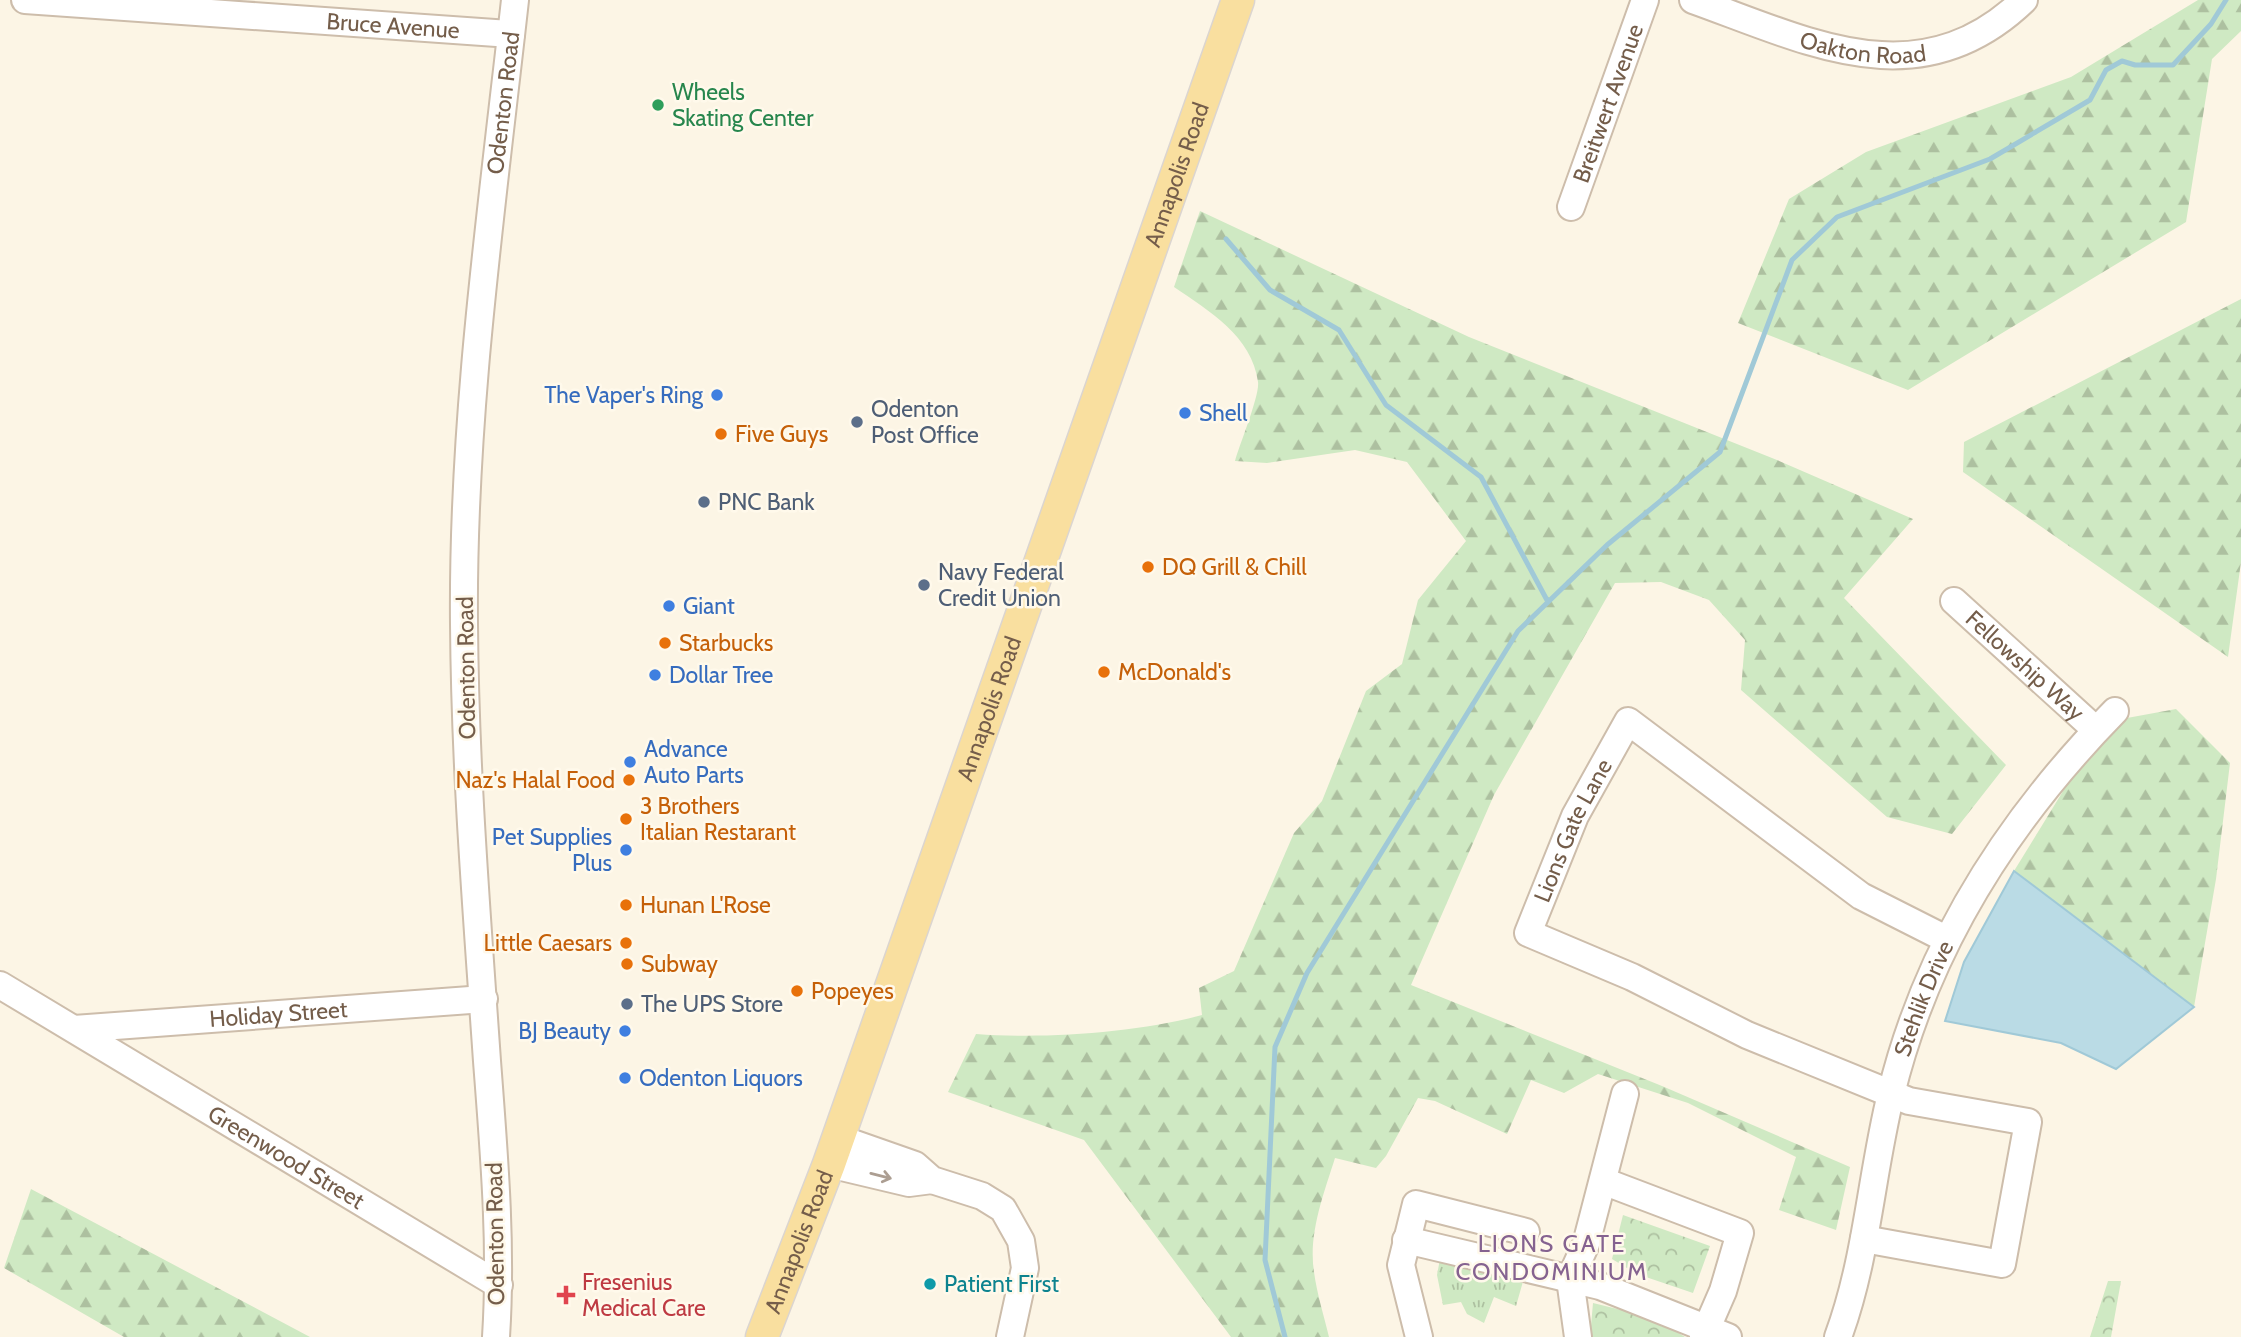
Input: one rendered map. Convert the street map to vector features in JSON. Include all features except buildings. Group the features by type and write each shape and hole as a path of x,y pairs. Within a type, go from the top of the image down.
{"main road":[{"name":"Annapolis Road","path":"762,1337 834,1151 1238,0"}],"street":[{"name":"Bruce Avenue","path":"25,0 511,34"},
{"name":"Odenton Road","path":"496,1337 499,1286 465,678 467,468 515,0"},
{"name":"Breitwert Avenue","path":"1571,207 1645,0"},
{"name":"Oakton Road","path":"1693,0 1833,50 1869,56 1909,56 1949,46 1985,31 2024,0"},
{"name":"Fellowship Way","path":"1954,601 2096,730"},
{"name":"Stehlik Drive","path":"1838,1337 1849,1307 1864,1239 1891,1094 1916,1014 1946,939 1995,855 2041,793 2115,711"},
{"name":"Lions Gate Lane","path":"1891,1094 1769,1045 1632,977 1528,933 1575,816 1628,722 1861,896 1946,939"},
{"name":"Greenwood Street","path":"0,985 499,1286"},
{"name":"Holiday Street","path":"74,1029 484,999"},
{"path":"1577,1337 1570,1279 1586,1244 1625,1094"},
{"path":"1864,1239 2002,1264 2028,1122 1909,1101 1891,1094"},
{"path":"834,1151 909,1183 932,1180 982,1196 1003,1209 1013,1222 1021,1241 1025,1268 1010,1337"},
{"path":"1406,1240 1600,1286 1713,1334 1740,1233 1603,1181"},
{"path":"1419,1337 1401,1265 1416,1203 1526,1232"}],"green space":[{"path":"2198,0 2241,0 2241,31 2212,59 2186,222 1908,390 1738,323 1789,199 1866,152 2071,77"},
{"path":"1200,211 1469,337 1777,460 1913,519 1844,598 2006,765 1952,834 1887,817 1741,690 1745,640 1709,600 1661,582 1615,583 1494,795 1411,985 1662,1086 1850,1167 1836,1230 1779,1210 1796,1157 1688,1103 1598,1074 1564,1093 1531,1080 1507,1134 1435,1101 1418,1098 1386,1156 1376,1168 1335,1158 1318,1214 1313,1243 1315,1280 1329,1337 1231,1337 1084,1140 948,1092 976,1034 1031,1036 1090,1033 1148,1026 1202,1015 1199,988 1234,971 1294,833 1322,801 1366,691 1402,664 1418,600 1466,541 1407,462 1355,450 1267,463 1235,461 1258,389 1254,366 1247,351 1227,326 1174,287"},
{"path":"2241,299 2241,562 2228,657 1963,472 1964,442"},
{"path":"2176,709 2230,763 2216,879 2194,1007 2014,871 2068,783 2127,718"},
{"path":"31,1189 310,1337 124,1337 4,1268"},
{"path":"1623,1215 1710,1246 1693,1293 1637,1274 1612,1259"},
{"path":"1440,1259 1524,1278 1516,1306 1494,1297 1484,1323 1467,1314 1461,1302 1443,1305 1437,1275"},
{"path":"2108,1281 2121,1281 2111,1337 2090,1337"},
{"path":"1593,1303 1654,1318 1685,1337 1590,1337"}],"water":[{"path":"2014,871 2194,1007 2116,1069 2061,1043 1945,1021 1964,962"}],"waterway":[{"path":"1285,1337 1265,1260 1275,1047 1307,973 1518,631 1607,545 1720,452 1792,260 1837,217 1990,159 2090,100 2106,70 2122,61 2135,65 2173,65 2211,24 2226,0"},
{"path":"1226,239 1270,290 1339,330 1386,405 1481,477 1548,602"}],"place":[{"name":"Wheels Skating Center","path":"658,105"},
{"name":"The Vaper's Ring","path":"717,395"},
{"name":"Shell","path":"1185,413"},
{"name":"Odenton Post Office","path":"857,422"},
{"name":"Five Guys","path":"721,434"},
{"name":"PNC Bank","path":"704,502"},
{"name":"DQ Grill & Chill","path":"1148,567"},
{"name":"Navy Federal Credit Union","path":"924,585"},
{"name":"Giant","path":"669,606"},
{"name":"Starbucks","path":"665,643"},
{"name":"McDonald's","path":"1104,672"},
{"name":"Dollar Tree","path":"655,675"},
{"name":"Advance Auto Parts","path":"630,762"},
{"name":"Naz's Halal Food","path":"629,780"},
{"name":"3 Brothers Italian Restarant","path":"626,819"},
{"name":"Pet Supplies Plus","path":"626,850"},
{"name":"Hunan L'Rose","path":"626,905"},
{"name":"Little Caesars","path":"626,943"},
{"name":"Subway","path":"627,964"},
{"name":"Popeyes","path":"797,991"},
{"name":"The UPS Store","path":"627,1004"},
{"name":"BJ Beauty","path":"625,1031"},
{"name":"Odenton Liquors","path":"625,1078"},
{"name":"Patient First","path":"930,1284"},
{"name":"Fresenius Medical Care","path":"566,1295"}],"district":[{"name":"LIONS GATE CONDOMINIUM","path":"1552,1258"}]}
